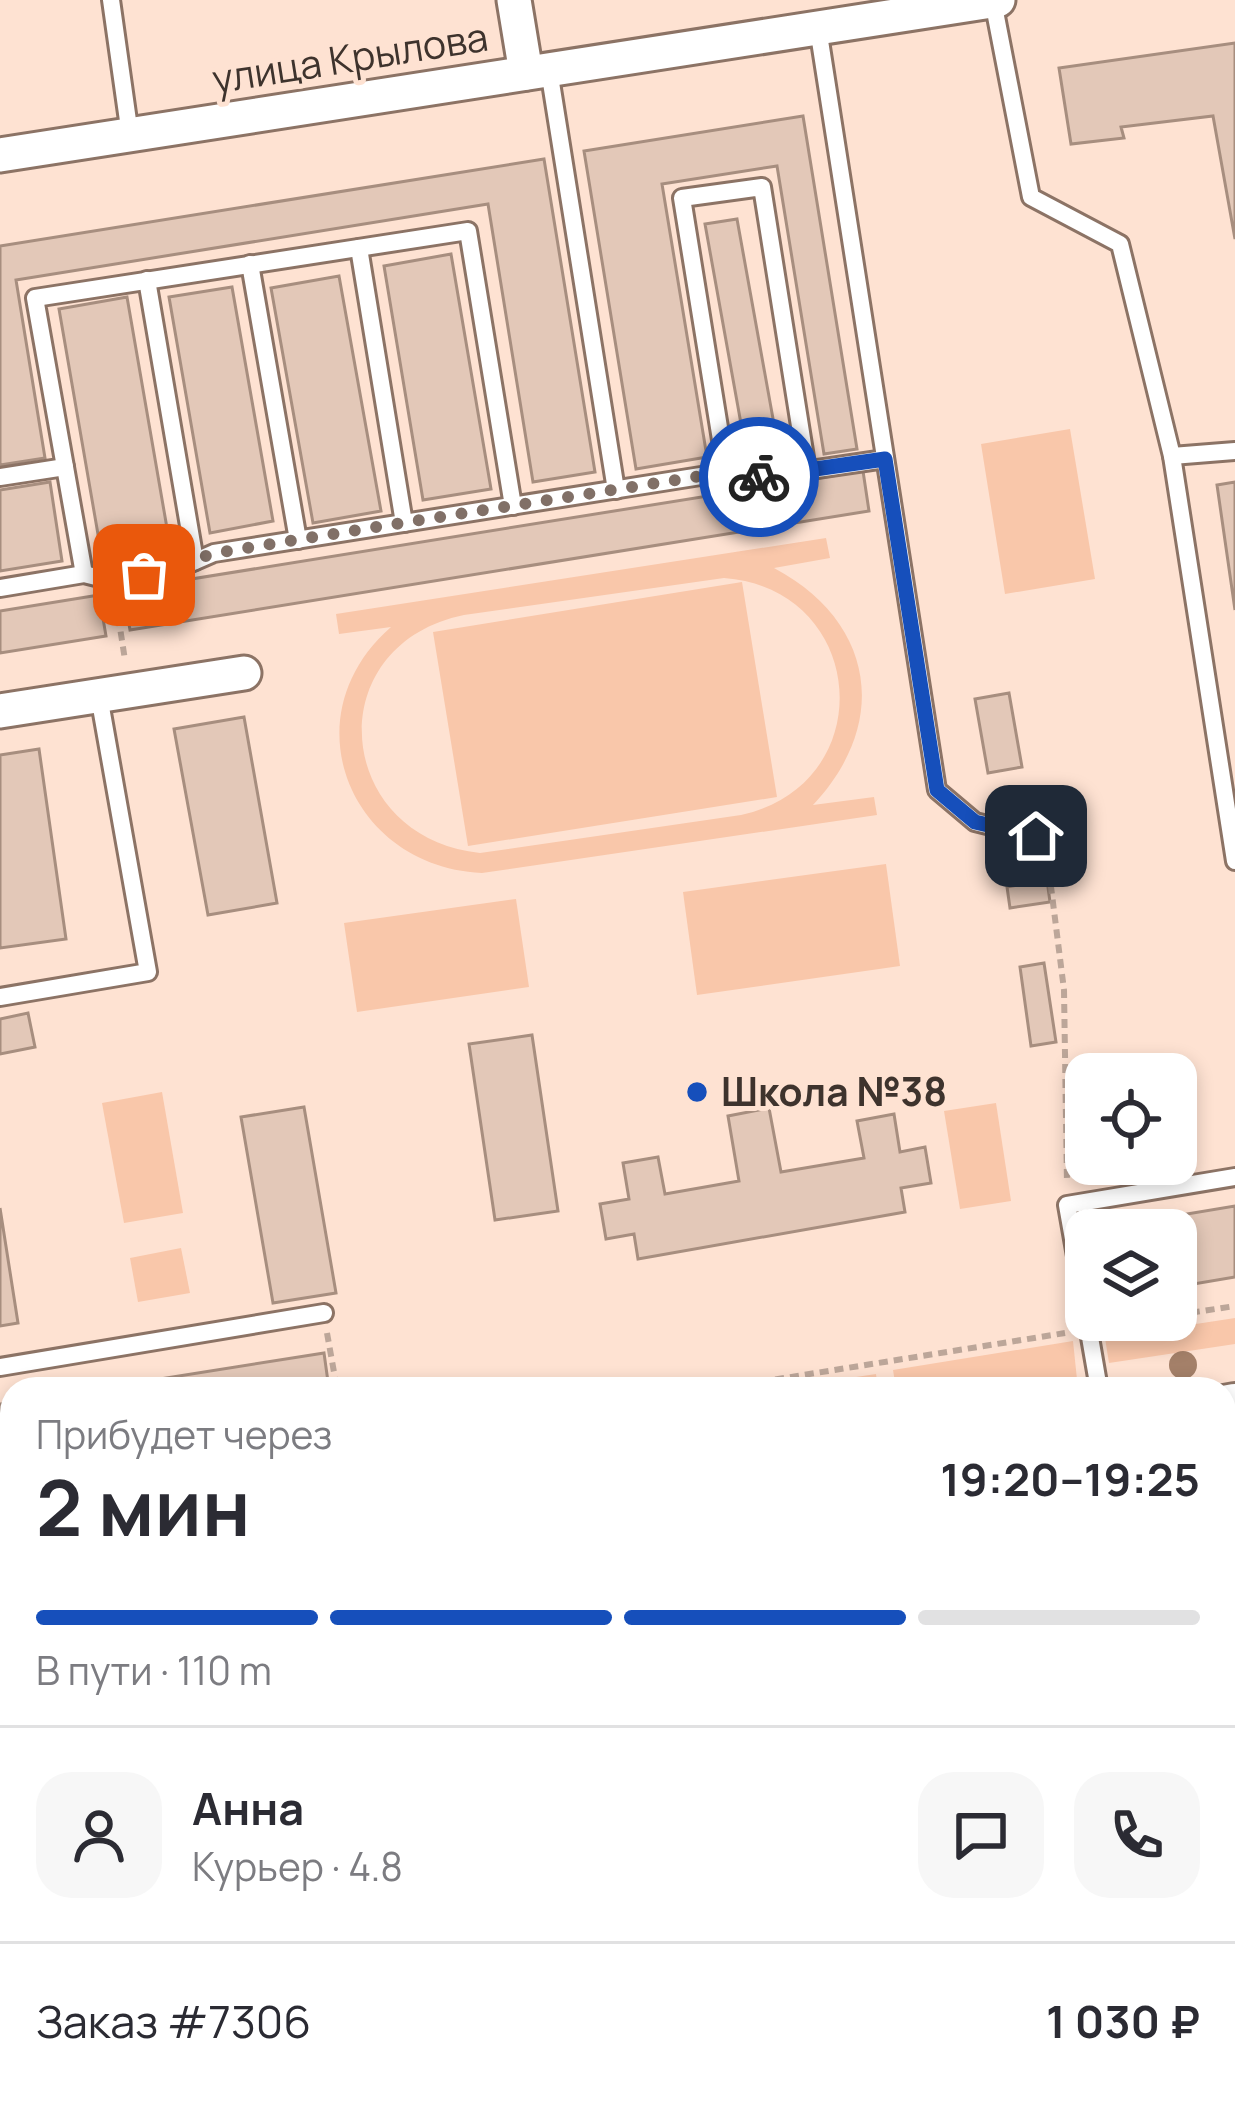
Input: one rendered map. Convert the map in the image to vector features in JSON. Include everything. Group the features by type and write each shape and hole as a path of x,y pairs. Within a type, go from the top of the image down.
{"street":[{"path":"514,0 537,72"},
{"name":"улица Крылова","path":"0,155 818,28 870,10 996,0"},
{"path":"0,711 244,673"}],"lane":[{"path":"111,0 130,135"},
{"path":"996,0 1030,197 1120,244 1172,456 1235,861"},
{"path":"818,28 937,790 975,822 1036,836"},
{"path":"537,72 616,490"},
{"path":"727,477 682,198 761,187 807,470"},
{"path":"84,574 35,298 148,280 468,231 513,506"},
{"path":"359,248 404,523"},
{"path":"250,264 298,540"},
{"path":"148,280 195,561"},
{"path":"1172,456 1235,451"},
{"path":"0,588 84,574 112,580 176,571 214,553 707,475 748,478 885,459"},
{"path":"0,477 65,467"},
{"path":"0,997 148,972 115,693"},
{"path":"1068,1209 1067,1204 1235,1177"},
{"path":"0,1367 324,1312"},
{"path":"1091,1341 1097,1377"}],"path":[{"path":"112,580 115,693"},
{"path":"1036,836 1046,851 1064,990 1067,1204"},
{"path":"1197,1312 1235,1306"},
{"path":"324,1312 335,1377"},
{"path":"781,1377 1065,1325"}],"shaded area":[{"path":"1070,429 1095,579 1005,594 981,444"},
{"path":"826,538 830,558 774,568 808,590 833,616 851,644 860,675 861,708 854,740 838,773 813,805 874,797 877,815 482,873 436,864 398,845 368,816 348,782 340,743 343,703 360,663 391,627 339,634 336,614","holes":["724,578 772,590 807,615 830,650 839,689 836,729 818,766 787,796 741,815 480,853 431,839 395,813 372,779 362,739 366,699 384,663 417,633 464,615"]},
{"path":"742,582 777,797 468,846 433,632"},
{"path":"886,864 900,966 697,995 683,892"},
{"path":"516,899 529,987 357,1012 344,923"},
{"path":"162,1092 183,1213 124,1223 102,1103"},
{"path":"996,1103 1011,1201 960,1209 944,1111"},
{"path":"181,1248 190,1293 138,1302 130,1258"},
{"path":"1235,1318 1235,1344 1109,1363 1105,1341 1197,1341 1197,1324"},
{"path":"1073,1341 1077,1377 894,1377 893,1370"}],"building":[{"path":"1235,43 1235,239 1213,116 1121,127 1124,138 1071,144 1059,68"},
{"path":"803,116 857,449 824,454 777,166 662,184 707,457 636,469 584,151"},
{"path":"544,159 595,472 533,482 488,204 16,280 45,458 0,465 0,246"},
{"path":"737,219 781,463 749,468 705,224"},
{"path":"451,254 491,489 423,500 384,266"},
{"path":"339,276 381,511 313,523 271,288"},
{"path":"232,287 273,521 210,533 169,297"},
{"path":"127,297 172,557 104,569 59,309"},
{"path":"863,471 869,511 130,630 123,590"},
{"path":"50,482 62,561 0,571 0,490"},
{"path":"1235,482 1235,610 1217,485"},
{"path":"99,595 106,636 0,653 0,611"},
{"path":"1009,693 1022,767 988,773 975,699"},
{"path":"244,717 277,903 208,915 174,729"},
{"path":"39,749 66,939 0,948 0,755"},
{"path":"1047,880 1050,902 1010,908 1007,887"},
{"path":"1044,963 1056,1042 1031,1046 1020,967"},
{"path":"28,1013 35,1047 0,1054 0,1019"},
{"path":"532,1035 558,1211 495,1220 469,1044"},
{"path":"304,1107 336,1293 273,1303 241,1117"},
{"path":"769,1108 781,1172 864,1158 857,1121 894,1114 900,1152 925,1147 931,1183 901,1188 905,1212 638,1259 634,1234 606,1239 600,1204 629,1199 623,1163 658,1157 665,1194 739,1181 728,1116"},
{"path":"1235,1206 1235,1277 1197,1283 1197,1212"},
{"path":"0,1208 18,1323 0,1326"},
{"path":"324,1353 327,1377 173,1377"}],"way so far":[{"path":"144,575 176,571 214,553 707,475 759,477"}],"place":[{"name":"Школа №38","path":"697,1092"}],"route":[{"path":"759,477 885,459 937,790 975,822 1036,836"}]}
